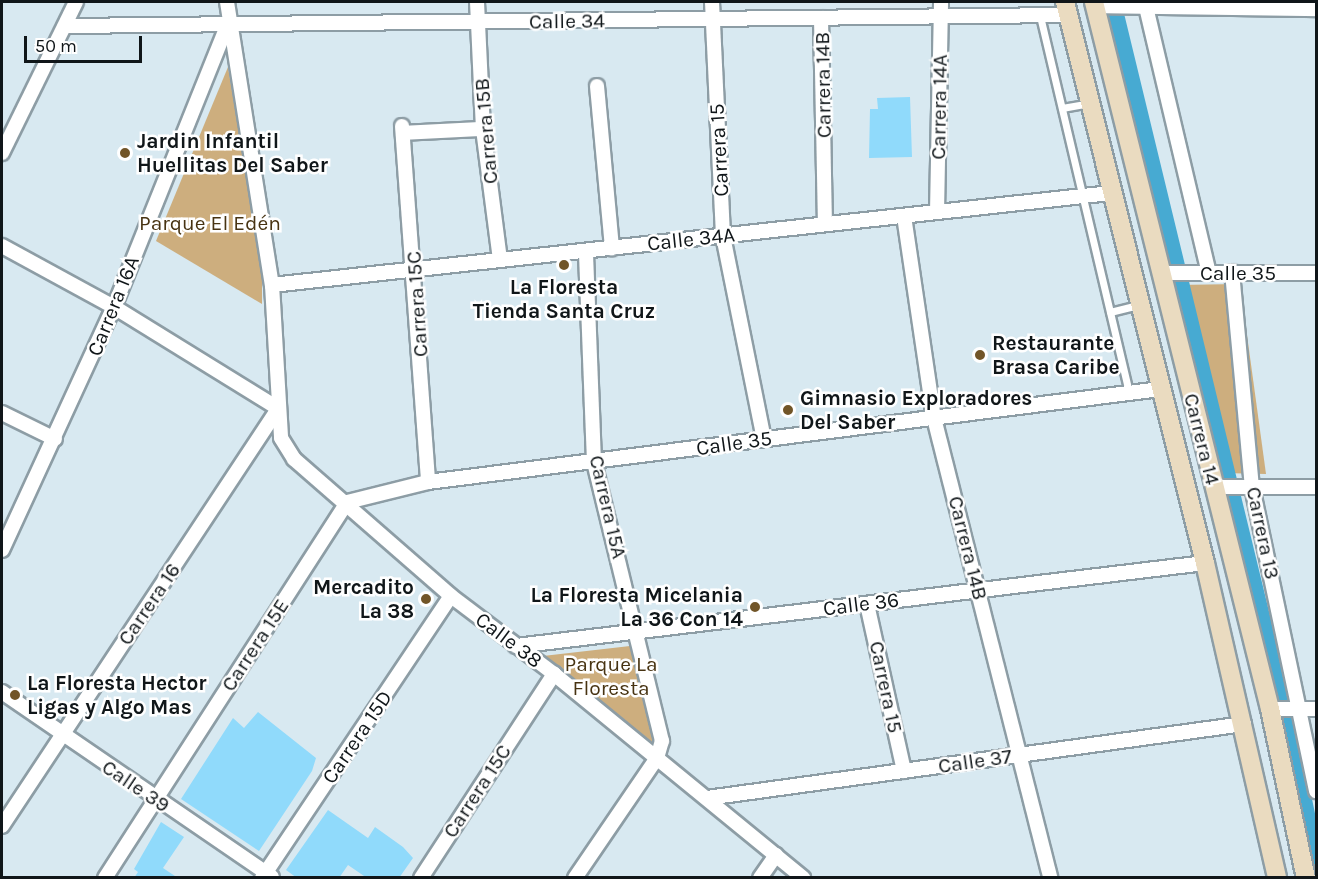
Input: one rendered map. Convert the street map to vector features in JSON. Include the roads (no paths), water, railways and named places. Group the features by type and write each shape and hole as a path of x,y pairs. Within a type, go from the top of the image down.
{"main road":[{"name":"Carrera 14","path":"1099,4 1275,709 1306,878"},
{"name":"Carrera 14","path":"1067,8 1138,305 1244,724 1277,878"}],"street":[{"path":"2,153 76,2"},
{"path":"227,2 228,24 272,285 277,409"},
{"name":"Carrera 15B","path":"477,2 483,129 500,260"},
{"name":"Carrera 15","path":"712,2 723,236 764,439"},
{"name":"Carrera 14A","path":"937,212 941,2"},
{"path":"1099,4 1140,7 1241,5 1317,9"},
{"path":"1140,7 1209,273"},
{"name":"Calle 34","path":"66,26 941,18 1040,16 1067,8"},
{"name":"Carrera 14B","path":"821,18 825,225"},
{"name":"Carrera 16A","path":"2,549 5,532 55,439 114,307 228,24"},
{"path":"597,86 612,248"},
{"name":"Carrera 15C","path":"428,482 416,269 402,130 483,129"},
{"name":"Calle 34A","path":"272,285 1111,193"},
{"name":"Carrera 14B","path":"904,216 934,418 1050,878"},
{"path":"2,246 114,307 277,409"},
{"name":"Carrera 15A","path":"586,251 594,462 662,732 657,758"},
{"name":"Carrera 13","path":"1232,272 1250,487 1317,791"},
{"name":"Calle 35","path":"1166,273 1317,273"},
{"name":"Calle 35","path":"347,502 428,482 1160,389"},
{"name":"Calle 38","path":"277,409 281,438 294,459 347,502 451,596 554,674 803,878"},
{"name":"Carrera 16","path":"2,826 277,409"},
{"path":"2,412 55,439"},
{"path":"1220,487 1317,487"},
{"name":"Carrera 15E","path":"105,878 347,502"},
{"name":"Calle 36","path":"516,646 1205,563"},
{"name":"Carrera 15D","path":"267,876 451,596"},
{"name":"Carrera 15","path":"867,604 904,771"},
{"name":"Carrera 15C","path":"421,878 554,674"},
{"name":"Calle 39","path":"2,692 61,736 267,876"},
{"path":"1275,709 1317,709"},
{"name":"Calle 37","path":"707,798 1244,724"},
{"path":"575,878 657,758"},
{"path":"760,878 776,855"}],"lane":[{"path":"1040,16 1129,393"},
{"path":"1062,108 1090,103"},
{"path":"1110,312 1138,305"}],"waterway":[{"path":"1113,2 1289,728 1316,857"}],"place":[{"name":"Jardin Infantil Huellitas Del Saber","path":"125,153"},
{"name":"La Floresta Tienda Santa Cruz","path":"564,265"},
{"name":"Restaurante Brasa Caribe","path":"980,355"},
{"name":"Gimnasio Exploradores Del Saber","path":"788,410"},
{"name":"Mercadito La 38","path":"426,599"},
{"name":"La Floresta Micelania La 36 Con 14","path":"755,607"},
{"name":"La Floresta Hector Ligas y Algo Mas","path":"15,695"}],"park label":[{"name":"Parque El Edén","path":"210,223"},
{"name":"Parque La Floresta","path":"611,676"}]}
